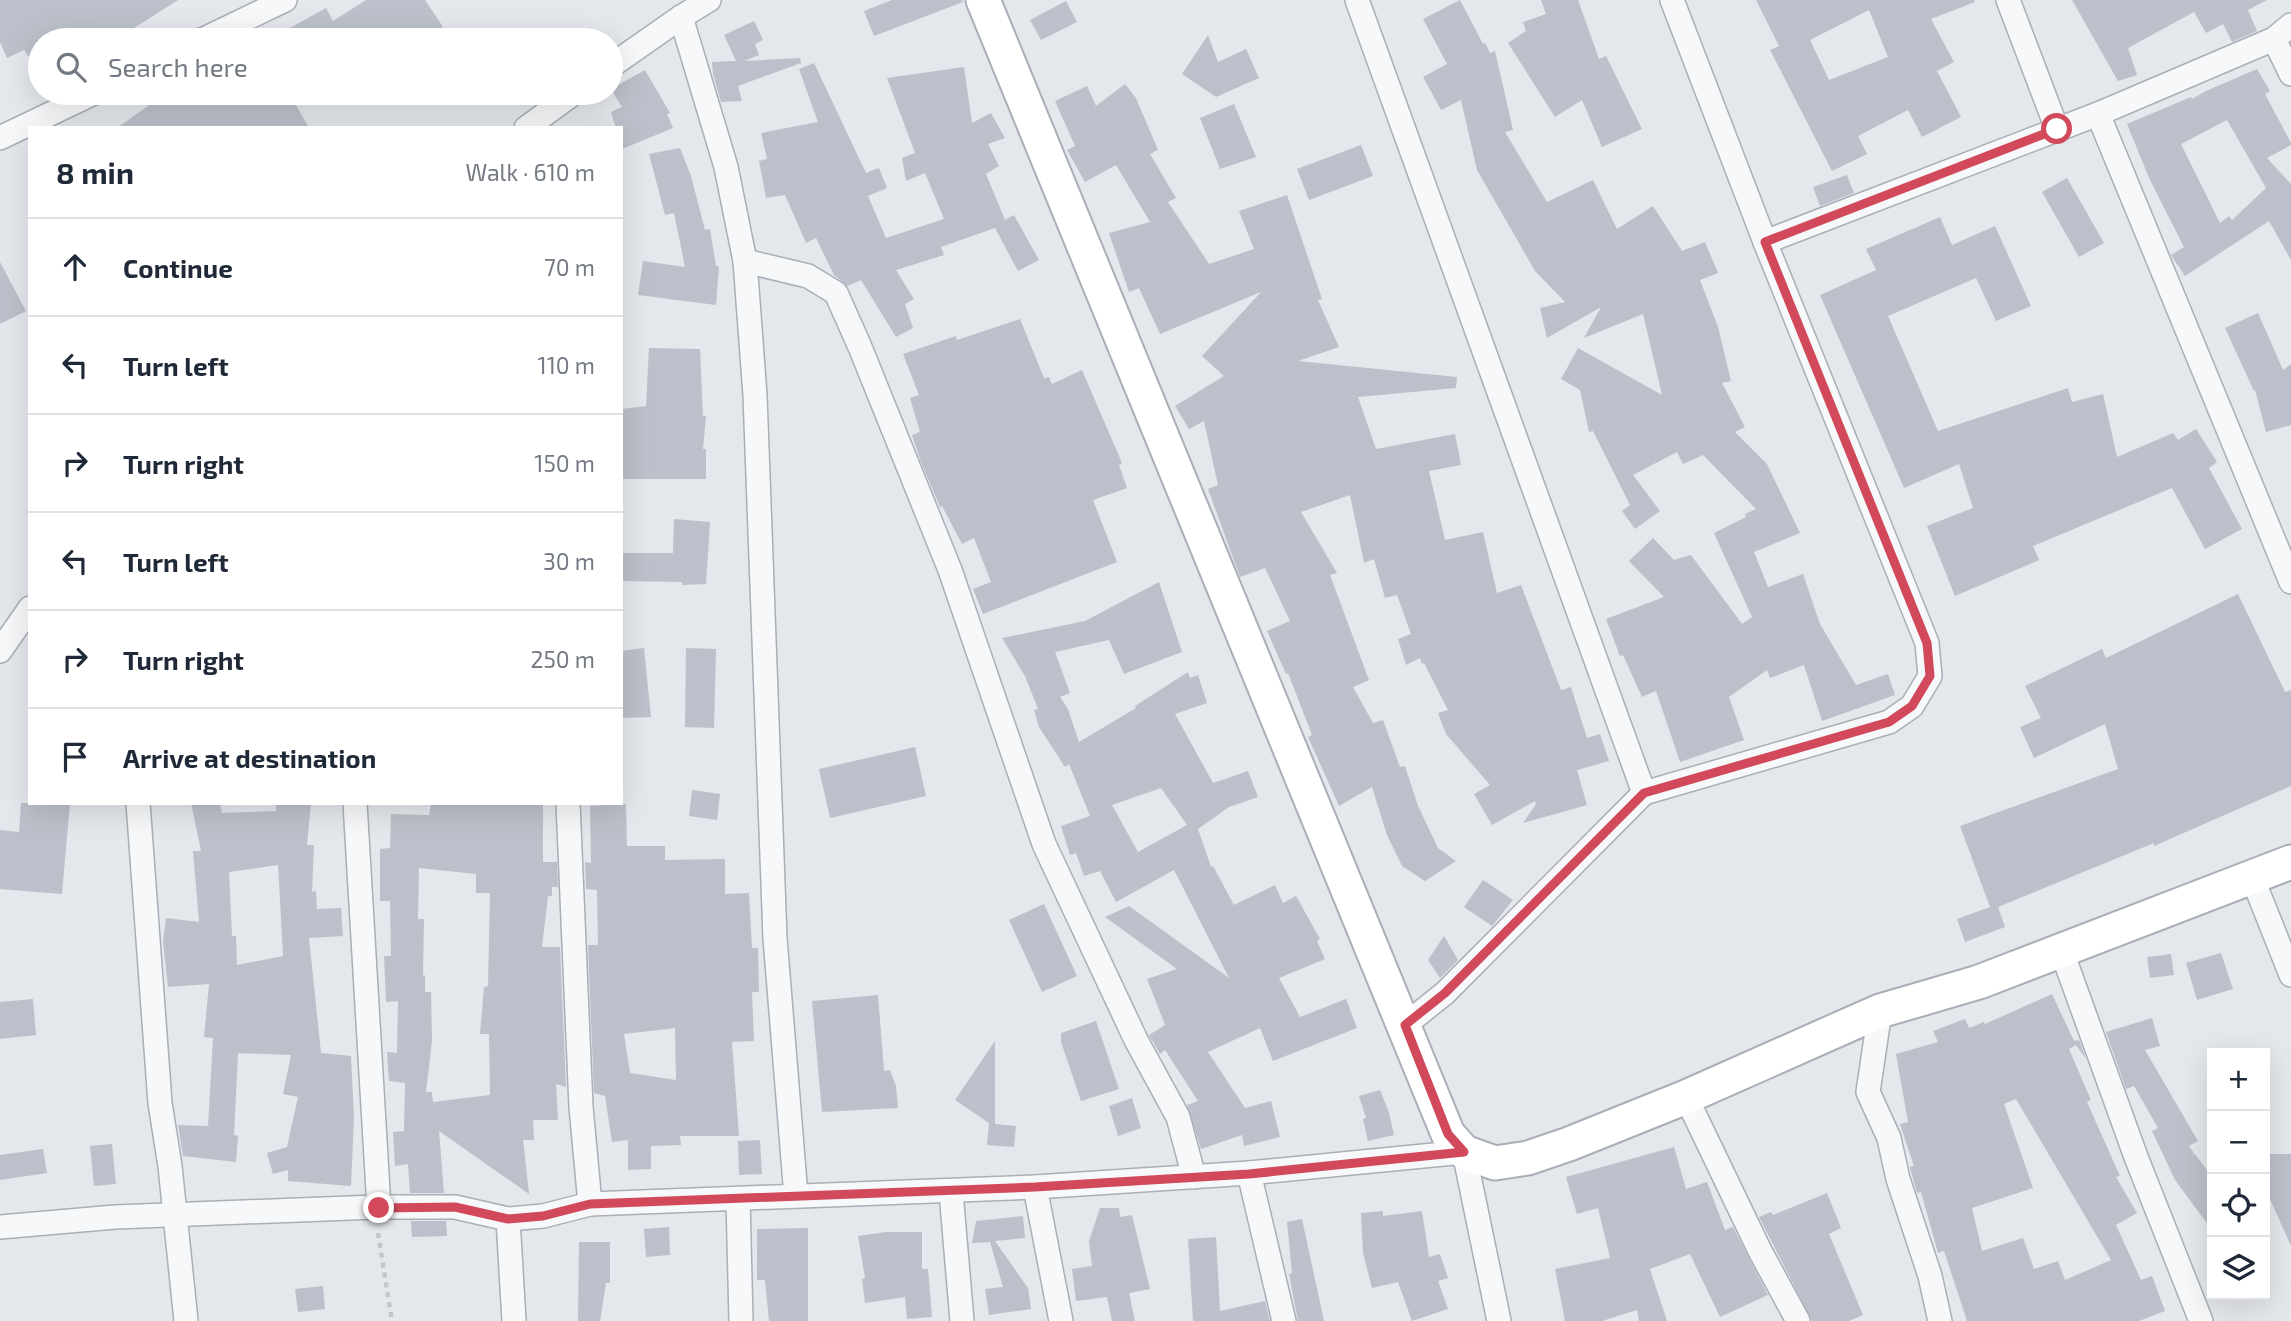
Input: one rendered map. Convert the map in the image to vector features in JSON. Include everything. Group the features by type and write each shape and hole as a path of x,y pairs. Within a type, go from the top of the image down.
{"street":[{"path":"227,28 285,0"},
{"path":"623,58 709,0"},
{"path":"983,0 1448,1134 1464,1152 1499,1321"},
{"path":"1357,0 1644,793"},
{"path":"1405,1025 1455,983 1644,793 1889,722 1912,706 1930,676 1927,643 1765,242 1672,0"},
{"path":"2008,0 2057,129"},
{"path":"681,17 726,167 745,261 755,395 775,938 796,1196"},
{"path":"1765,242 2098,114 2283,32 2291,74"},
{"path":"0,138 69,105"},
{"path":"529,126 558,105"},
{"path":"2098,114 2291,582"},
{"path":"745,261 808,276 836,293 950,570 1044,844 1136,1040 1178,1117 1194,1177"},
{"path":"0,651 28,611"},
{"path":"138,805 160,1103 186,1321"},
{"path":"355,805 377,1208"},
{"path":"568,805 581,1107 590,1204"},
{"path":"0,1227 115,1217 377,1208 455,1207 508,1219 543,1216 590,1204 951,1192 1249,1174 1464,1152 1495,1163 1528,1158 1685,1097 1880,1011 1979,982 2062,952 2291,862"},
{"path":"2252,877 2291,975"},
{"path":"2062,952 2136,1157 2201,1321"},
{"path":"1880,1011 1868,1092 1889,1138 1898,1179 1930,1276 1940,1321"},
{"path":"1685,1097 1760,1251 1798,1321"},
{"path":"1249,1174 1284,1321"},
{"path":"1035,1187 1061,1321"},
{"path":"951,1192 962,1321"},
{"path":"738,1199 741,1321"},
{"path":"508,1219 514,1321"}],"path":[{"path":"377,1208 392,1321"}],"building":[{"path":"0,0 178,0 134,28 28,28 28,55 24,50 7,58 0,42"},
{"path":"366,0 425,0 443,27 290,28 326,8 333,21"},
{"path":"892,0 963,2 874,36 864,11"},
{"path":"1460,0 1483,44 1485,43 1490,53 1495,51 1513,130 1505,132 1547,202 1593,180 1617,229 1653,206 1682,251 1705,242 1718,273 1700,280 1718,327 1731,381 1722,383 1745,427 1735,432 1767,464 1800,533 1754,552 1768,587 1803,574 1820,624 1856,685 1888,674 1895,695 1822,721 1804,665 1770,678 1767,670 1729,697 1744,740 1680,762 1656,691 1642,697 1623,655 1620,656 1606,619 1664,597 1629,561 1653,538 1674,560 1691,555 1742,624 1752,617 1714,533 1756,509 1703,455 1683,464 1677,452 1633,475 1660,511 1635,529 1622,511 1630,505 1593,431 1589,432 1580,390 1561,379 1578,348 1662,395 1643,314 1584,338 1601,307 1547,338 1540,308 1565,302 1535,271 1477,170 1461,100 1441,110 1423,77 1447,64 1423,19"},
{"path":"1541,0 1578,0 1599,59 1606,56 1642,129 1602,147 1582,100 1555,117 1508,43 1526,31 1523,22 1546,14"},
{"path":"1756,0 1975,2 1931,19 1954,62 1937,71 1961,117 1922,137 1908,110 1858,136 1867,154 1832,171 1770,50 1779,46","holes":["1869,10 1888,57 1829,80 1810,40"]},
{"path":"2072,0 2267,0 2248,10 2257,31 2232,42 2223,24 2206,33 2194,12 2128,48 2137,75 2118,81"},
{"path":"1066,1 1077,22 1041,40 1030,20"},
{"path":"754,21 763,40 755,44 759,55 744,61 800,58 801,63 738,86 742,101 721,102 712,62 736,61 724,35"},
{"path":"1208,35 1218,62 1246,49 1259,78 1216,97 1182,74"},
{"path":"814,63 866,173 879,168 887,188 868,196 886,238 944,219 925,173 906,181 902,158 915,153 887,78 964,67 972,123 991,113 1005,138 988,144 999,166 986,174 1005,220 1014,215 1039,260 1018,271 995,228 941,247 944,255 896,270 914,299 905,304 913,328 896,337 861,280 848,286 834,275 816,238 806,243 785,195 766,198 759,161 767,159 761,133 818,122 799,69"},
{"path":"2257,69 2270,91 2265,94 2291,143 2267,158 2291,184 2291,260 2269,221 2185,276 2171,255 2184,247 2150,180 2127,124","holes":["2227,120 2266,188 2232,220 2229,216 2220,223 2181,144"]},
{"path":"645,70 670,113 667,114 673,128 623,149 623,126 615,126 611,112 623,105 623,82"},
{"path":"1125,84 1136,98 1158,150 1150,154 1176,198 1168,202 1209,264 1254,249 1239,211 1287,195 1322,299 1318,300 1339,347 1298,361 1457,377 1456,388 1358,397 1376,449 1455,434 1461,465 1429,471 1445,540 1483,532 1497,593 1521,585 1561,690 1571,687 1587,738 1600,734 1609,761 1577,770 1587,805 1523,823 1536,804 1535,801 1492,825 1474,794 1490,785 1446,734 1438,713 1448,710 1424,663 1422,664 1420,658 1406,665 1398,639 1411,634 1397,595 1385,598 1374,559 1364,563 1350,495 1301,512 1337,573 1330,575 1369,680 1353,687 1373,723 1383,720 1400,767 1405,766 1418,806 1438,848 1456,861 1425,881 1402,866 1387,835 1372,787 1339,806 1308,737 1312,735 1288,673 1286,674 1267,631 1290,621 1265,568 1240,577 1208,489 1218,485 1204,421 1189,429 1175,406 1224,376 1202,356 1261,292 1160,334 1139,288 1129,292 1109,233 1150,222 1116,165 1085,182 1067,150 1075,146 1055,101 1087,86 1096,106"},
{"path":"1234,104 1256,157 1220,169 1200,118"},
{"path":"149,105 296,105 308,126 120,126"},
{"path":"1361,145 1373,176 1309,200 1297,169"},
{"path":"680,148 691,176 705,230 710,229 716,266 719,266 716,305 638,295 643,261 685,267 674,213 665,215 649,154"},
{"path":"1847,175 1854,193 1820,206 1813,187"},
{"path":"2067,178 2104,243 2079,257 2042,192"},
{"path":"1940,217 1952,245 1995,226 2031,306 1996,321 1976,278 1888,316 1938,431 2068,388 2072,402 2103,394 2117,457 2173,433 2178,440 2196,429 2217,462 2209,468 2242,529 2205,549 2172,488 2033,546 2039,560 1955,596 1927,526 1973,508 1959,464 1904,488 1820,295 1876,270 1866,249"},
{"path":"0,262 26,311 0,324"},
{"path":"2258,313 2283,370 2291,364 2291,425 2266,432 2255,390 2225,328"},
{"path":"1020,319 1044,378 1049,377 1052,384 1082,370 1122,463 1119,465 1127,488 1093,500 1117,562 983,614 973,589 991,582 974,538 962,544 942,506 940,507 921,462 912,435 920,432 910,398 919,395 903,354"},
{"path":"649,348 700,349 703,416 706,416 703,449 706,449 706,479 623,479 623,409 646,406"},
{"path":"674,519 710,522 706,584 623,581 623,553 673,553"},
{"path":"1159,582 1182,652 1124,674 1109,640 1055,652 1070,693 1060,697 1068,709 1079,742 1136,708 1135,706 1188,672 1190,678 1198,675 1207,703 1175,714 1213,783 1248,771 1258,797 1229,807 1198,829 1211,867 1213,866 1234,905 1275,885 1283,903 1296,896 1320,939 1317,941 1325,959 1279,978 1300,1017 1346,999 1357,1028 1273,1061 1260,1028 1208,1052 1245,1108 1271,1101 1280,1137 1244,1146 1242,1135 1201,1149 1187,1105 1198,1101 1165,1050 1160,1054 1149,1035 1165,1025 1147,979 1177,969 1105,917 1129,906 1229,978 1174,870 1116,902 1100,871 1084,876 1076,853 1070,855 1061,826 1090,816 1069,764 1065,767 1039,727 1034,710 1038,709 1025,676 1002,638 1085,621","holes":["1161,788 1187,825 1138,852 1112,805"]},
{"path":"2238,594 2285,692 2291,690 2291,786 2154,846 2154,843 1998,907 2005,927 1965,942 1957,919 1990,907 1960,826 2118,769 2105,724 2034,758 2020,727 2041,718 2025,686 2102,649 2106,658"},
{"path":"644,648 651,717 623,718 623,651"},
{"path":"686,648 716,649 714,728 685,727"},
{"path":"915,747 926,796 830,818 819,769"},
{"path":"692,790 720,794 717,820 689,816"},
{"path":"21,803 70,805 62,894 0,889 0,830 19,832"},
{"path":"626,804 627,846 665,846 665,860 725,859 725,894 749,893 752,948 758,948 759,992 752,992 754,1041 732,1042 739,1136 680,1136 681,1145 651,1146 651,1169 628,1170 628,1140 612,1142 605,1096 594,1093 588,945 598,945 597,890 586,889 585,862 591,863 590,806","holes":["675,1028 676,1080 630,1073 624,1034"]},
{"path":"191,805 220,805 222,813 276,811 276,805 311,805 307,845 314,845 312,892 316,891 317,909 341,908 343,936 309,938 321,1053 351,1056 354,1118 351,1186 288,1181 288,1170 273,1174 267,1153 287,1147 298,1097 283,1094 291,1055 238,1053 234,1135 238,1136 236,1162 183,1156 178,1125 208,1126 213,1038 204,1037 209,984 168,987 163,942 166,918 199,922 193,851 201,851","holes":["278,865 283,956 237,965 236,936 232,936 229,872"]},
{"path":"431,805 543,805 543,862 557,862 558,887 552,887 552,896 548,896 542,947 560,947 566,1087 556,1084 558,1120 533,1120 534,1140 523,1140 529,1194 439,1131 444,1193 410,1193 408,1164 395,1166 393,1132 404,1131 405,1083 389,1081 387,1052 397,1053 398,1001 386,1002 384,956 391,956 390,901 380,901 380,849 390,848 391,814 429,815","holes":["419,868 476,874 476,893 490,893 488,986 484,987 480,1034 489,1034 490,1095 433,1102 432,1092 426,1092 432,1040 431,992 425,992 425,975 423,976 424,919 418,919"]},
{"path":"1483,880 1513,900 1492,926 1464,907"},
{"path":"1044,904 1077,976 1042,992 1009,920"},
{"path":"1444,936 1458,960 1440,978 1428,960"},
{"path":"2221,953 2233,989 2197,1000 2186,963"},
{"path":"2171,954 2174,975 2150,978 2147,957"},
{"path":"2052,994 2074,1041 2079,1040 2086,1059 2076,1045 2069,1049 2091,1100 2087,1102 2120,1176 2116,1177 2137,1213 2116,1225 2141,1280 2152,1276 2165,1311 2139,1321 1967,1321 1944,1251 1938,1253 1921,1192 1917,1193 1912,1175 1910,1167 1914,1166 1900,1124 1908,1122 1896,1054 1938,1042 1933,1031 1965,1019 1969,1028 1984,1022 1985,1024","holes":["2016,1099 2111,1260 2065,1280 2058,1261 2034,1269 2023,1238 1982,1251 1972,1208 2033,1188 2004,1104"]},
{"path":"878,995 884,1071 890,1070 896,1086 898,1108 822,1112 812,1001"},
{"path":"33,999 36,1035 0,1039 0,1002"},
{"path":"2152,1018 2160,1046 2145,1050 2198,1141 2189,1146 2194,1153 2192,1154 2195,1154 2207,1170 2207,1223 2175,1180 2152,1131 2158,1128 2134,1086 2126,1089 2106,1032"},
{"path":"1096,1021 1119,1089 1081,1101 1061,1042 1061,1033"},
{"path":"995,1041 995,1124 1016,1126 1014,1147 987,1145 989,1123 955,1100"},
{"path":"1380,1090 1394,1135 1368,1141 1363,1119 1366,1118 1359,1096"},
{"path":"1132,1098 1141,1128 1118,1136 1109,1106"},
{"path":"760,1140 762,1174 739,1175 738,1141"},
{"path":"112,1144 116,1184 94,1186 90,1146"},
{"path":"1674,1147 1686,1189 1707,1182 1725,1230 1733,1227 1768,1295 1720,1317 1690,1254 1650,1269 1667,1321 1639,1321 1637,1310 1602,1321 1565,1321 1555,1269 1610,1258 1598,1208 1577,1214 1566,1177"},
{"path":"43,1149 47,1173 0,1180 0,1155"},
{"path":"2270,1154 2291,1154 2291,1246 2270,1199"},
{"path":"1827,1193 1841,1228 1829,1234 1863,1315 1849,1321 1812,1321 1759,1217 1771,1212 1773,1215"},
{"path":"1100,1208 1119,1208 1120,1217 1132,1215 1150,1289 1129,1293 1135,1321 1112,1321 1107,1297 1076,1301 1072,1269 1092,1266 1089,1241"},
{"path":"1383,1211 1383,1216 1422,1211 1429,1257 1440,1254 1448,1278 1438,1281 1448,1309 1412,1321 1398,1282 1372,1288 1363,1253 1361,1213"},
{"path":"1023,1216 1025,1238 995,1241 1028,1288 1031,1309 989,1315 985,1289 1003,1287 990,1242 972,1243 976,1221"},
{"path":"1302,1219 1324,1321 1298,1321 1289,1274 1292,1273 1287,1222"},
{"path":"411,1221 446,1221 447,1236 412,1237"},
{"path":"669,1227 670,1255 646,1257 644,1229"},
{"path":"808,1228 808,1321 769,1321 765,1280 757,1280 757,1229"},
{"path":"886,1232 922,1232 922,1269 928,1269 932,1317 907,1319 905,1297 865,1303 862,1279 865,1278 858,1236"},
{"path":"1216,1237 1220,1311 1265,1301 1270,1321 1193,1321 1188,1239"},
{"path":"579,1242 610,1242 610,1283 606,1283 600,1321 578,1321"},
{"path":"323,1286 325,1309 298,1312 295,1289"}],"route":[{"path":"379,1208 455,1207 508,1219 543,1216 590,1204 951,1192 1249,1174 1464,1152 1448,1134 1405,1025 1445,993 1644,793 1889,722 1912,706 1930,676 1927,643 1765,242 2057,129"}]}
